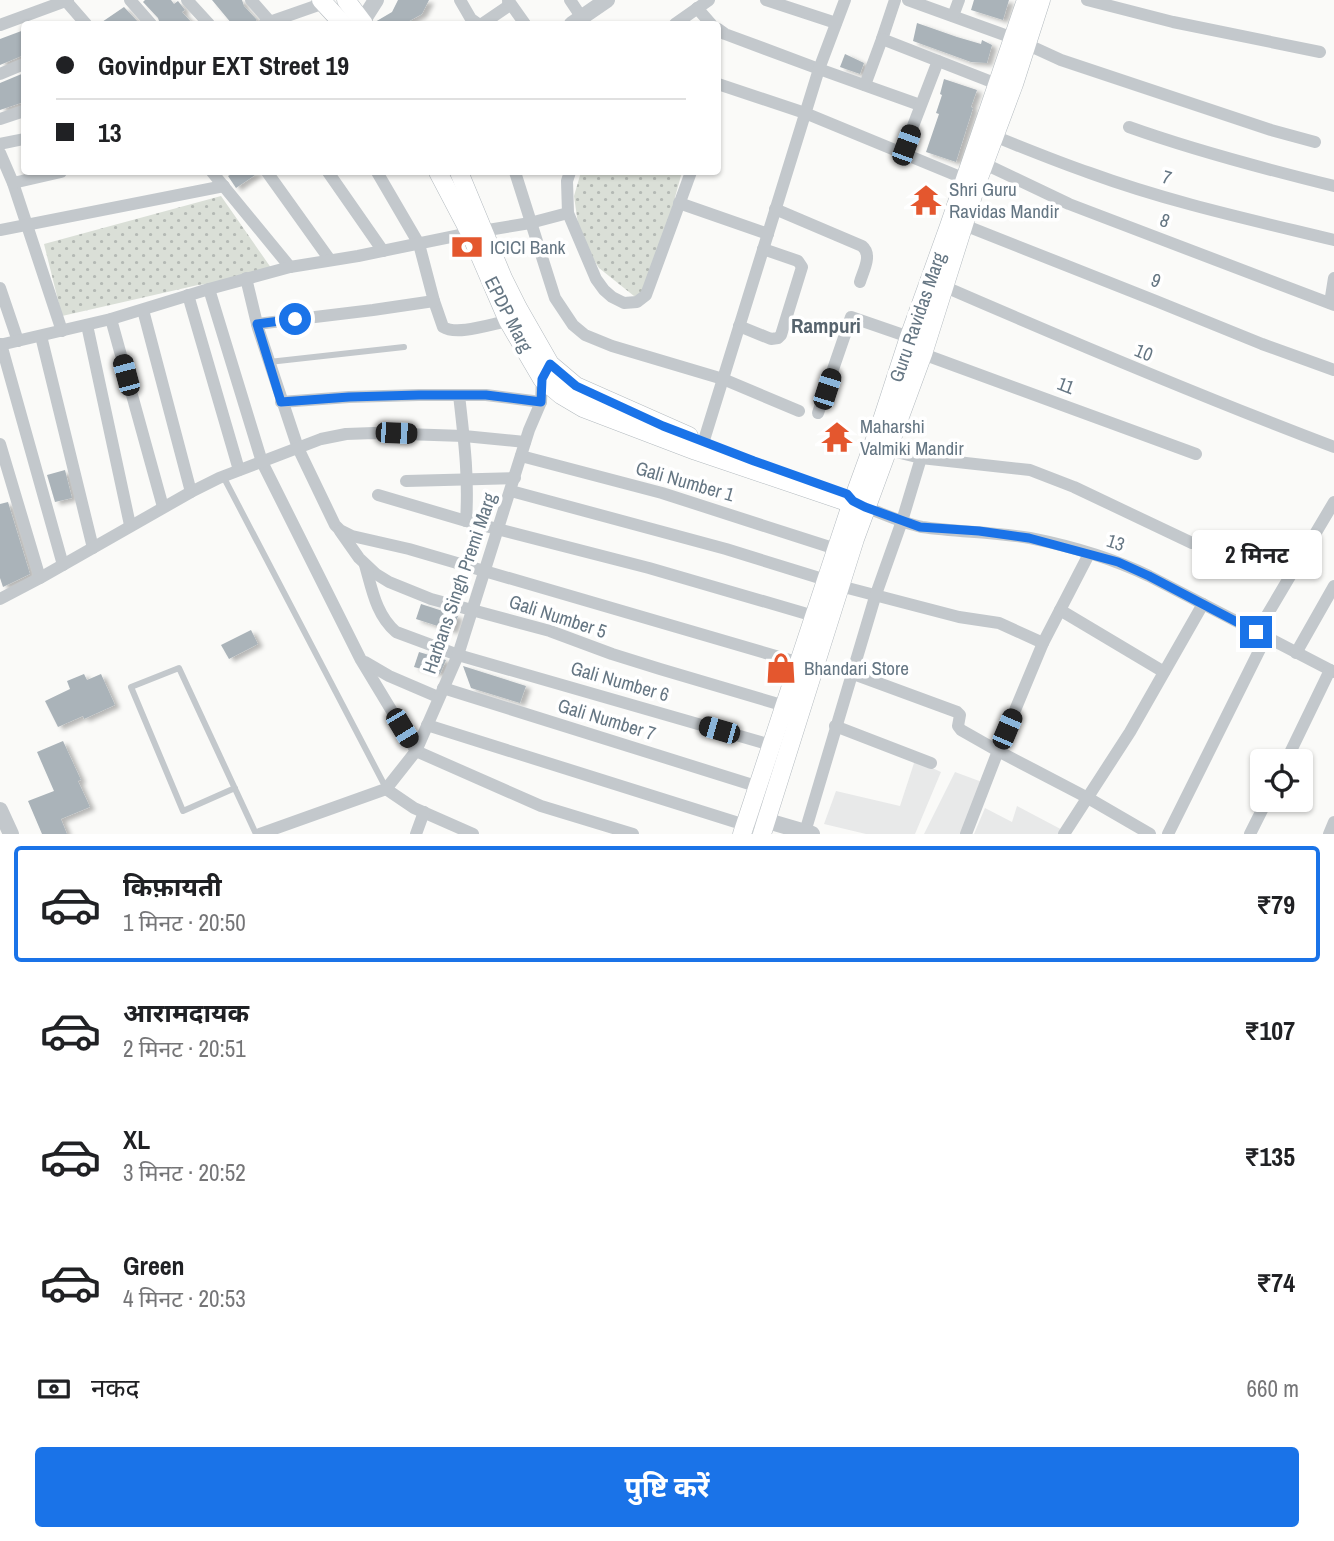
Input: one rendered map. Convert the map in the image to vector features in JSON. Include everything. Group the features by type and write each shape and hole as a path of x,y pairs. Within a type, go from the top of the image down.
{"main road":[{"path":"346,0 362,21"},
{"name":"Guru Ravidas Marg","path":"765,827 882,420 909,337 971,181 985,164 1020,41 1026,0"},
{"name":"Guru Ravidas Marg","path":"746,825 814,616 833,583 836,549 888,450 923,354 964,225 971,181 997,84 1041,0"},
{"path":"323,2 339,21"},
{"name":"EPDP Marg","path":"440,175 477,232 508,288 546,371"},
{"name":"EPDP Marg","path":"460,175 508,321 546,371 561,396 583,408 847,494 859,504"}],"street":[{"path":"0,25 67,0 84,21"},
{"path":"130,0 148,21"},
{"path":"187,0 206,21"},
{"path":"251,0 267,21"},
{"path":"364,21 376,0"},
{"path":"460,0 474,21"},
{"path":"486,21 507,7 509,0"},
{"path":"509,0 523,21"},
{"path":"570,0 577,21 607,0"},
{"path":"680,21 709,0"},
{"path":"766,0 836,23"},
{"path":"702,447 818,69 845,0"},
{"path":"864,85 895,0"},
{"path":"908,0 1020,41 1061,60 1315,142"},
{"path":"953,16 959,0"},
{"path":"1087,0 1173,22 1320,52"},
{"path":"276,21 323,2"},
{"path":"697,8 708,21"},
{"path":"721,31 920,105"},
{"path":"882,39 997,84"},
{"path":"903,152 938,61"},
{"path":"0,74 21,65"},
{"path":"721,90 805,113 971,181"},
{"path":"0,119 21,112"},
{"path":"1129,127 1172,143 1334,186"},
{"name":"7","path":"994,136 1129,186 1334,240"},
{"path":"0,145 21,140"},
{"path":"0,153 28,224 62,331"},
{"name":"8","path":"985,164 1069,204 1332,304"},
{"path":"13,183 48,175"},
{"path":"215,175 290,267"},
{"path":"269,175 330,260"},
{"path":"330,175 383,251"},
{"path":"379,175 419,244 433,301 443,327 455,331 508,321"},
{"path":"516,175 555,298 573,325 585,334 612,346 723,379 799,411"},
{"path":"569,175 568,213 596,279 612,297 624,303 637,302 646,295 690,175"},
{"path":"0,230 224,186"},
{"path":"679,203 768,234"},
{"path":"775,209 867,249 868,255 860,282"},
{"path":"62,565 1,344 111,319 290,267 530,223 568,213"},
{"name":"9","path":"964,225 1334,370"},
{"path":"739,326 775,339 781,334 788,312 802,265 798,261 763,249"},
{"name":"Gali Number 5","path":"246,278 257,324 298,448 335,525 365,565 388,582 431,599 550,631 612,654 785,705"},
{"path":"1332,304 1334,278"},
{"name":"10","path":"943,286 1106,357 1334,447"},
{"path":"0,288 18,341"},
{"path":"209,289 262,462 361,660 416,751 541,806 633,834"},
{"path":"188,295 239,470"},
{"path":"257,324 433,301"},
{"path":"143,310 191,492"},
{"path":"818,413 851,317 909,337"},
{"path":"111,319 163,507"},
{"path":"87,325 130,525"},
{"path":"41,336 93,548"},
{"name":"11","path":"923,354 1196,454"},
{"name":"Harbans Singh Premi Marg","path":"386,789 416,751 457,655 473,610 480,571 498,530 541,402 546,371"},
{"path":"281,402 390,395 486,395 541,402"},
{"path":"459,396 468,479 466,521"},
{"path":"1,595 40,578 130,525 223,476 321,439 346,434 374,433 464,436 526,442"},
{"path":"0,444 40,578"},
{"path":"888,450 921,458 1030,470 1074,487 1192,543"},
{"name":"Gali Number 1","path":"521,456 662,493 836,549"},
{"path":"427,725 746,825 809,833 835,726 921,458"},
{"path":"406,481 468,479 513,484 875,597 974,621 999,623 1043,643"},
{"path":"379,495 498,530 626,561 814,616"},
{"path":"1168,834 1261,635 1334,502"},
{"name":"13","path":"859,504 920,527 1029,538 1132,568 1332,671"},
{"path":"340,530 352,537 384,542 800,663"},
{"path":"965,834 1043,643 1089,554"},
{"name":"Gali Number 6","path":"365,565 378,609 396,632 457,655 771,746"},
{"path":"1296,653 1334,586"},
{"path":"1064,834 1130,732 1203,604"},
{"path":"1059,610 1164,672"},
{"name":"Gali Number 7","path":"361,660 389,676 759,787"},
{"path":"1292,749 1332,671"},
{"path":"852,673 957,712 960,715 958,726 961,730 1150,834"},
{"path":"835,726 931,764"},
{"path":"262,834 386,789 414,808 473,834"},
{"path":"0,810 11,834"},
{"path":"416,834 424,812"},
{"path":"1250,834 1261,812"},
{"path":"1329,834 1334,822"}],"lane":[{"path":"269,362 404,348"},
{"path":"223,476 386,789"},
{"path":"234,788 183,811 131,687 179,668 234,788 262,834"}],"shaded area":[{"path":"580,175 681,175 669,219 639,300 599,268 580,238 574,196"},
{"path":"221,196 276,275 198,285 62,316 44,244"},
{"path":"915,760 941,772 915,834 866,834 824,824 836,791 900,806"},
{"path":"955,772 982,782 961,834 924,834"},
{"path":"1017,806 1070,834 974,834 985,808 1012,822"}],"building":[{"path":"171,0 174,4 178,1 185,10 182,12 190,21 159,21 143,2"},
{"path":"212,0 242,0 257,20 256,21 230,21"},
{"path":"398,0 429,0 422,14 409,21 377,21 392,12"},
{"path":"974,0 1009,0 1003,20 971,10"},
{"path":"124,7 137,21 103,21"},
{"path":"917,23 957,37 981,44 982,40 992,45 987,63 971,62 913,41"},
{"path":"21,31 21,56 0,65 0,39"},
{"path":"845,54 864,63 860,74 840,67"},
{"path":"21,74 21,103 0,110 0,83"},
{"path":"944,79 977,90 956,162 926,152 939,114 936,113"},
{"path":"230,175 255,175 236,188"},
{"path":"65,470 72,498 55,502 47,475"},
{"path":"8,502 30,574 3,587 0,578 0,504"},
{"path":"421,604 458,616 453,631 416,619"},
{"path":"251,630 258,644 229,659 221,645"},
{"path":"419,652 446,660 440,674 414,667"},
{"path":"463,666 526,686 520,703 471,688"},
{"path":"84,674 87,680 101,674 115,705 58,727 45,701 70,689 67,681"},
{"path":"63,741 90,807 61,819 67,834 42,834 28,801 54,791 37,752"}],"place":[{"name":"Shri Guru Ravidas Mandir","path":"926,200"},
{"name":"ICICI Bank","path":"467,247"},
{"name":"Maharshi Valmiki Mandir","path":"837,437"},
{"name":"Bhandari Store","path":"781,668"}],"district":[{"name":"Rampuri","path":"826,326"}],"route":[{"path":"295,319 257,324 281,402 390,395 486,395 541,402 542,379 550,364 576,386 663,426 847,494 853,501 865,507 920,527 1029,538 1118,562 1256,632"}]}
